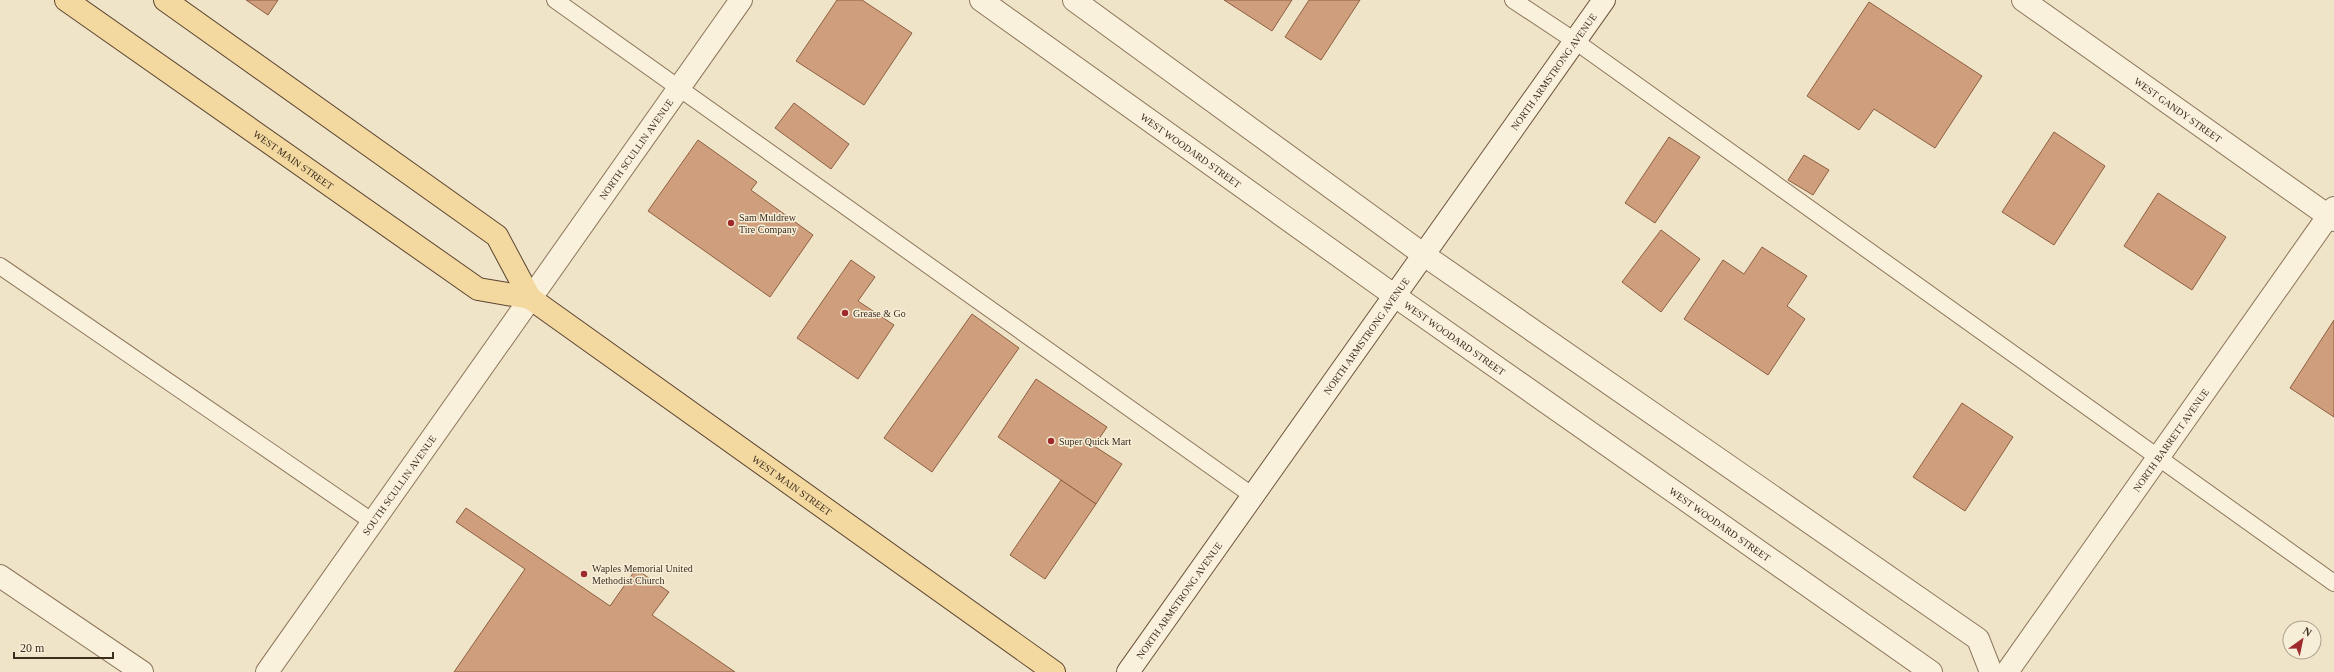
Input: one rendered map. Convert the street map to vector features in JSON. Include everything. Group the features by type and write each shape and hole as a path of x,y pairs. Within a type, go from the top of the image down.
{"main road":[{"name":"WEST MAIN STREET","path":"66,0 478,289 530,298 1054,672"},
{"name":"WEST MAIN STREET","path":"165,0 496,236 530,298"}],"street":[{"name":"NORTH SCULLIN AVENUE","path":"530,298 740,0"},
{"name":"WEST WOODARD STREET","path":"981,0 1395,296 1931,672"},
{"path":"1074,0 1424,254 1978,640 1991,672"},
{"name":"NORTH ARMSTRONG AVENUE","path":"1128,672 1604,0"},
{"name":"WEST GANDY STREET","path":"2023,0 2332,215"},
{"name":"NORTH BARRETT AVENUE","path":"2007,672 2332,215"},
{"name":"SOUTH SCULLIN AVENUE","path":"267,672 530,298"},
{"path":"0,576 142,672"}],"lane":[{"path":"555,0 1253,496"},
{"path":"1513,0 1575,41 2334,583"},
{"path":"0,266 373,522"}],"building":[{"path":"246,0 278,0 268,15"},
{"path":"837,0 862,0 912,33 864,105 796,61"},
{"path":"1224,0 1292,0 1272,31"},
{"path":"1309,0 1360,0 1321,60 1285,37"},
{"path":"1869,2 1982,76 1935,148 1874,109 1859,130 1807,96"},
{"path":"794,103 849,144 831,169 775,128"},
{"path":"2054,132 2105,166 2054,245 2002,212"},
{"path":"1669,137 1700,157 1655,223 1625,203"},
{"name":"Sam Muldrew Tire Company","path":"698,140 757,182 751,190 813,235 770,297 648,211"},
{"path":"1804,155 1829,170 1813,195 1788,180"},
{"path":"2158,193 2226,237 2192,290 2124,246"},
{"path":"1661,230 1700,259 1661,312 1622,282"},
{"path":"1762,247 1807,276 1787,306 1805,319 1768,375 1684,319 1723,260 1744,274"},
{"name":"Grease & Go","path":"851,260 875,277 858,301 894,325 858,379 797,338"},
{"path":"972,314 1019,348 932,472 884,438"},
{"path":"2334,320 2334,417 2290,388"},
{"name":"Super Quick Mart","path":"1036,379 1107,427 1094,446 1122,464 1096,504 998,437"},
{"path":"1962,403 2013,437 1965,511 1913,477"},
{"path":"1061,480 1096,504 1045,579 1010,555"},
{"path":"466,508 610,606 636,569 669,592 652,615 735,672 454,672 525,569 456,522"}],"place":[{"name":"Sam Muldrew Tire Company","path":"731,223"},
{"name":"Grease & Go","path":"845,313"},
{"name":"Super Quick Mart","path":"1051,441"},
{"name":"Waples Memorial United Methodist Church","path":"584,574"}]}
